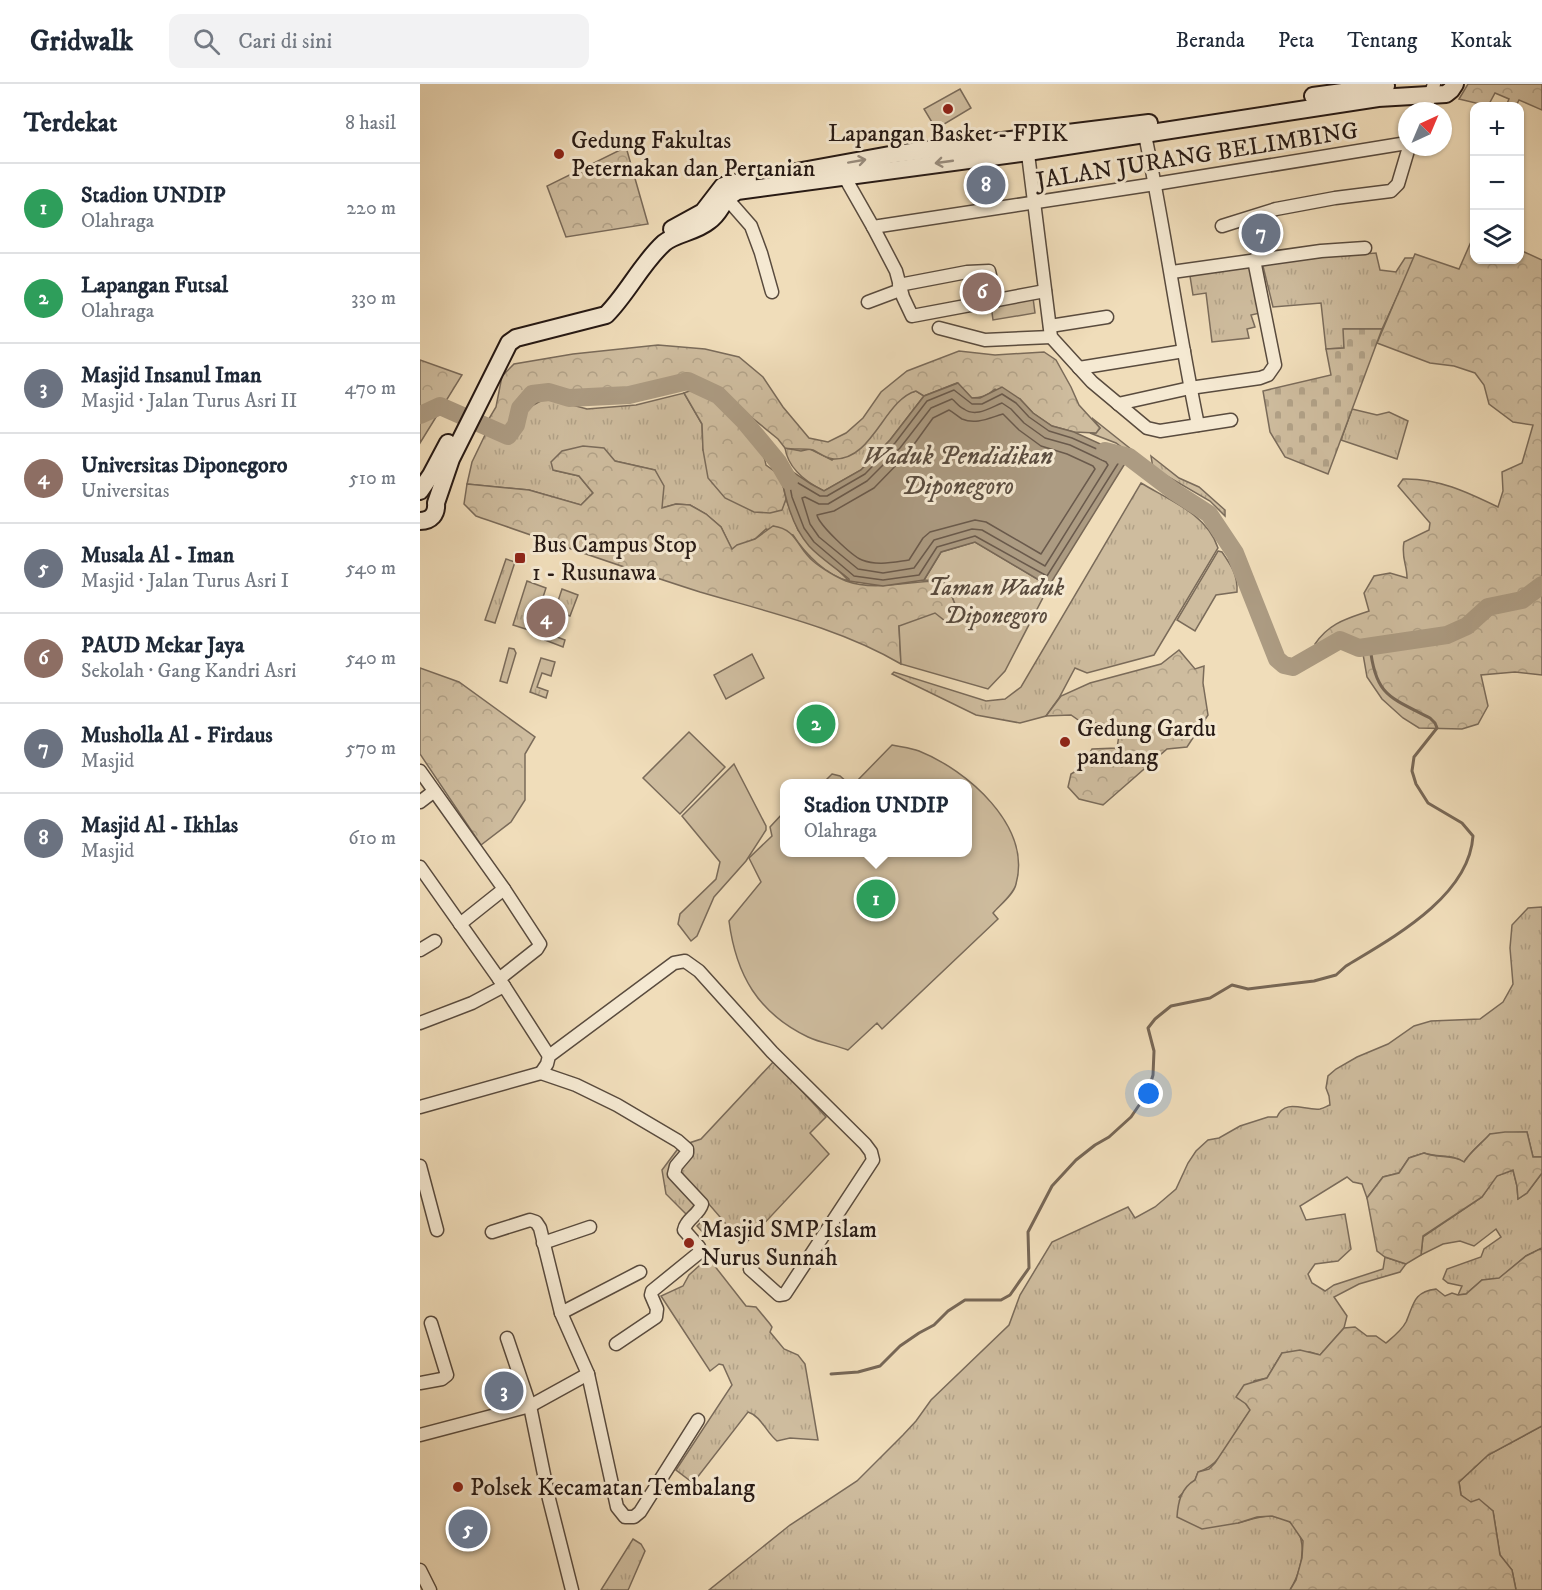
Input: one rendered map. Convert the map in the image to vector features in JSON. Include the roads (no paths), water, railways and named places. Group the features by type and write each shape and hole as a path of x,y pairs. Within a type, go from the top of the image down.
{"street":[{"path":"1145,129 1357,89 1408,84"},
{"path":"722,194 1027,145 1239,118 1433,89 1449,93 1455,84"},
{"path":"1145,129 1198,425"},
{"name":"JALAN JURANG BELIMBING","path":"873,227 1398,144"},
{"path":"436,503 428,495 420,492 445,460 497,357 516,338 606,315 665,237 703,212 722,194 729,183 884,156 1027,145"},
{"path":"1027,145 1051,332 1092,382 1148,428 1156,431 1231,420"},
{"path":"1222,226 1276,209 1391,191 1398,184 1406,156"},
{"path":"844,176 896,271 900,288 912,316 1045,291"},
{"path":"722,194 751,226 762,253 772,292"},
{"path":"1172,272 1321,250 1365,248"},
{"path":"1118,404 1190,388 1260,378 1272,370 1275,365 1254,260"},
{"path":"868,302 900,288 967,272 989,271 996,301"},
{"path":"939,328 985,340 1051,332 1107,317"},
{"path":"1079,368 1184,351"},
{"path":"421,522 434,516 445,460"},
{"path":"420,771 540,944 501,983 471,1003 420,1023"},
{"path":"420,802 433,792"},
{"path":"420,867 425,882 460,924 549,1056"},
{"path":"460,924 504,889"},
{"path":"420,950 435,941"},
{"path":"541,1074 549,1056 674,963 685,961 699,971 772,1052 866,1144 873,1160 785,1294 779,1295 750,1269"},
{"path":"420,1107 541,1074 576,1084 617,1105 678,1141 687,1149 687,1153 676,1166 674,1174 702,1204 684,1226 684,1230 699,1247 700,1252 652,1291 651,1295 657,1310 656,1317 616,1344"},
{"path":"420,1166 436,1230"},
{"path":"492,1232 530,1220 537,1222 540,1228 561,1313 588,1374 617,1507 625,1517 634,1517 640,1512 698,1420"},
{"path":"543,1243 590,1227"},
{"path":"561,1313 640,1272"},
{"path":"420,1383 442,1379 447,1375 431,1323"},
{"path":"507,1338 530,1406 549,1500 572,1590"},
{"path":"420,1435 530,1406 588,1374"},
{"path":"420,1570 430,1590"}],"water":[{"name":"Waduk Pendidikan Diponegoro","path":"958,383 972,398 980,398 1002,387 1052,426 1074,432 1129,457 1049,586 975,542 941,552 924,580 883,586 849,581 813,550 802,537 788,506 778,462 824,491 861,470 890,440 924,396"}],"waterway":[{"path":"420,415 440,406 508,436 516,425 520,408 532,394 549,392 569,398 629,395 688,381 718,395 744,421 778,462 789,481"},
{"path":"1105,451 1129,457 1175,492 1209,514 1235,553 1277,659 1284,665 1293,667 1340,640 1359,648 1447,635 1467,626 1488,607 1522,600 1542,585"},
{"path":"831,1374 858,1372 880,1366 900,1346 934,1325 948,1311 965,1300 1001,1300 1010,1295 1029,1268 1028,1232 1052,1186 1076,1160 1109,1137 1131,1117 1148,1092 1153,1075 1154,1051 1148,1028 1171,1006 1210,998 1232,985 1248,989 1314,981 1336,975 1346,966 1405,929 1443,897 1458,878 1468,858 1473,836 1462,823 1428,803 1416,784 1412,771 1414,757 1437,728 1430,718 1394,699 1380,685 1372,662 1370,646"}],"place":[{"name":"Lapangan Basket - FPIK","path":"948,109"},
{"name":"Gedung Fakultas Peternakan dan Pertanian","path":"559,154"},
{"name":"Masjid Al - Ikhlas","path":"986,185"},
{"name":"Musholla Al - Firdaus","path":"1261,233"},
{"name":"PAUD Mekar Jaya","path":"982,292"},
{"name":"Bus Campus Stop 1 - Rusunawa","path":"520,558"},
{"name":"Universitas Diponegoro","path":"546,618"},
{"name":"Lapangan Futsal","path":"816,724"},
{"name":"Gedung Gardu pandang","path":"1065,742"},
{"name":"Stadion UNDIP","path":"876,899"},
{"name":"Masjid SMP Islam Nurus Sunnah","path":"689,1243"},
{"name":"Masjid Insanul Iman","path":"504,1391"},
{"name":"Polsek Kecamatan Tembalang","path":"458,1487"},
{"name":"Musala Al - Iman","path":"468,1529"}],"park label":[{"name":"Taman Waduk Diponegoro","path":"996,601"}]}
